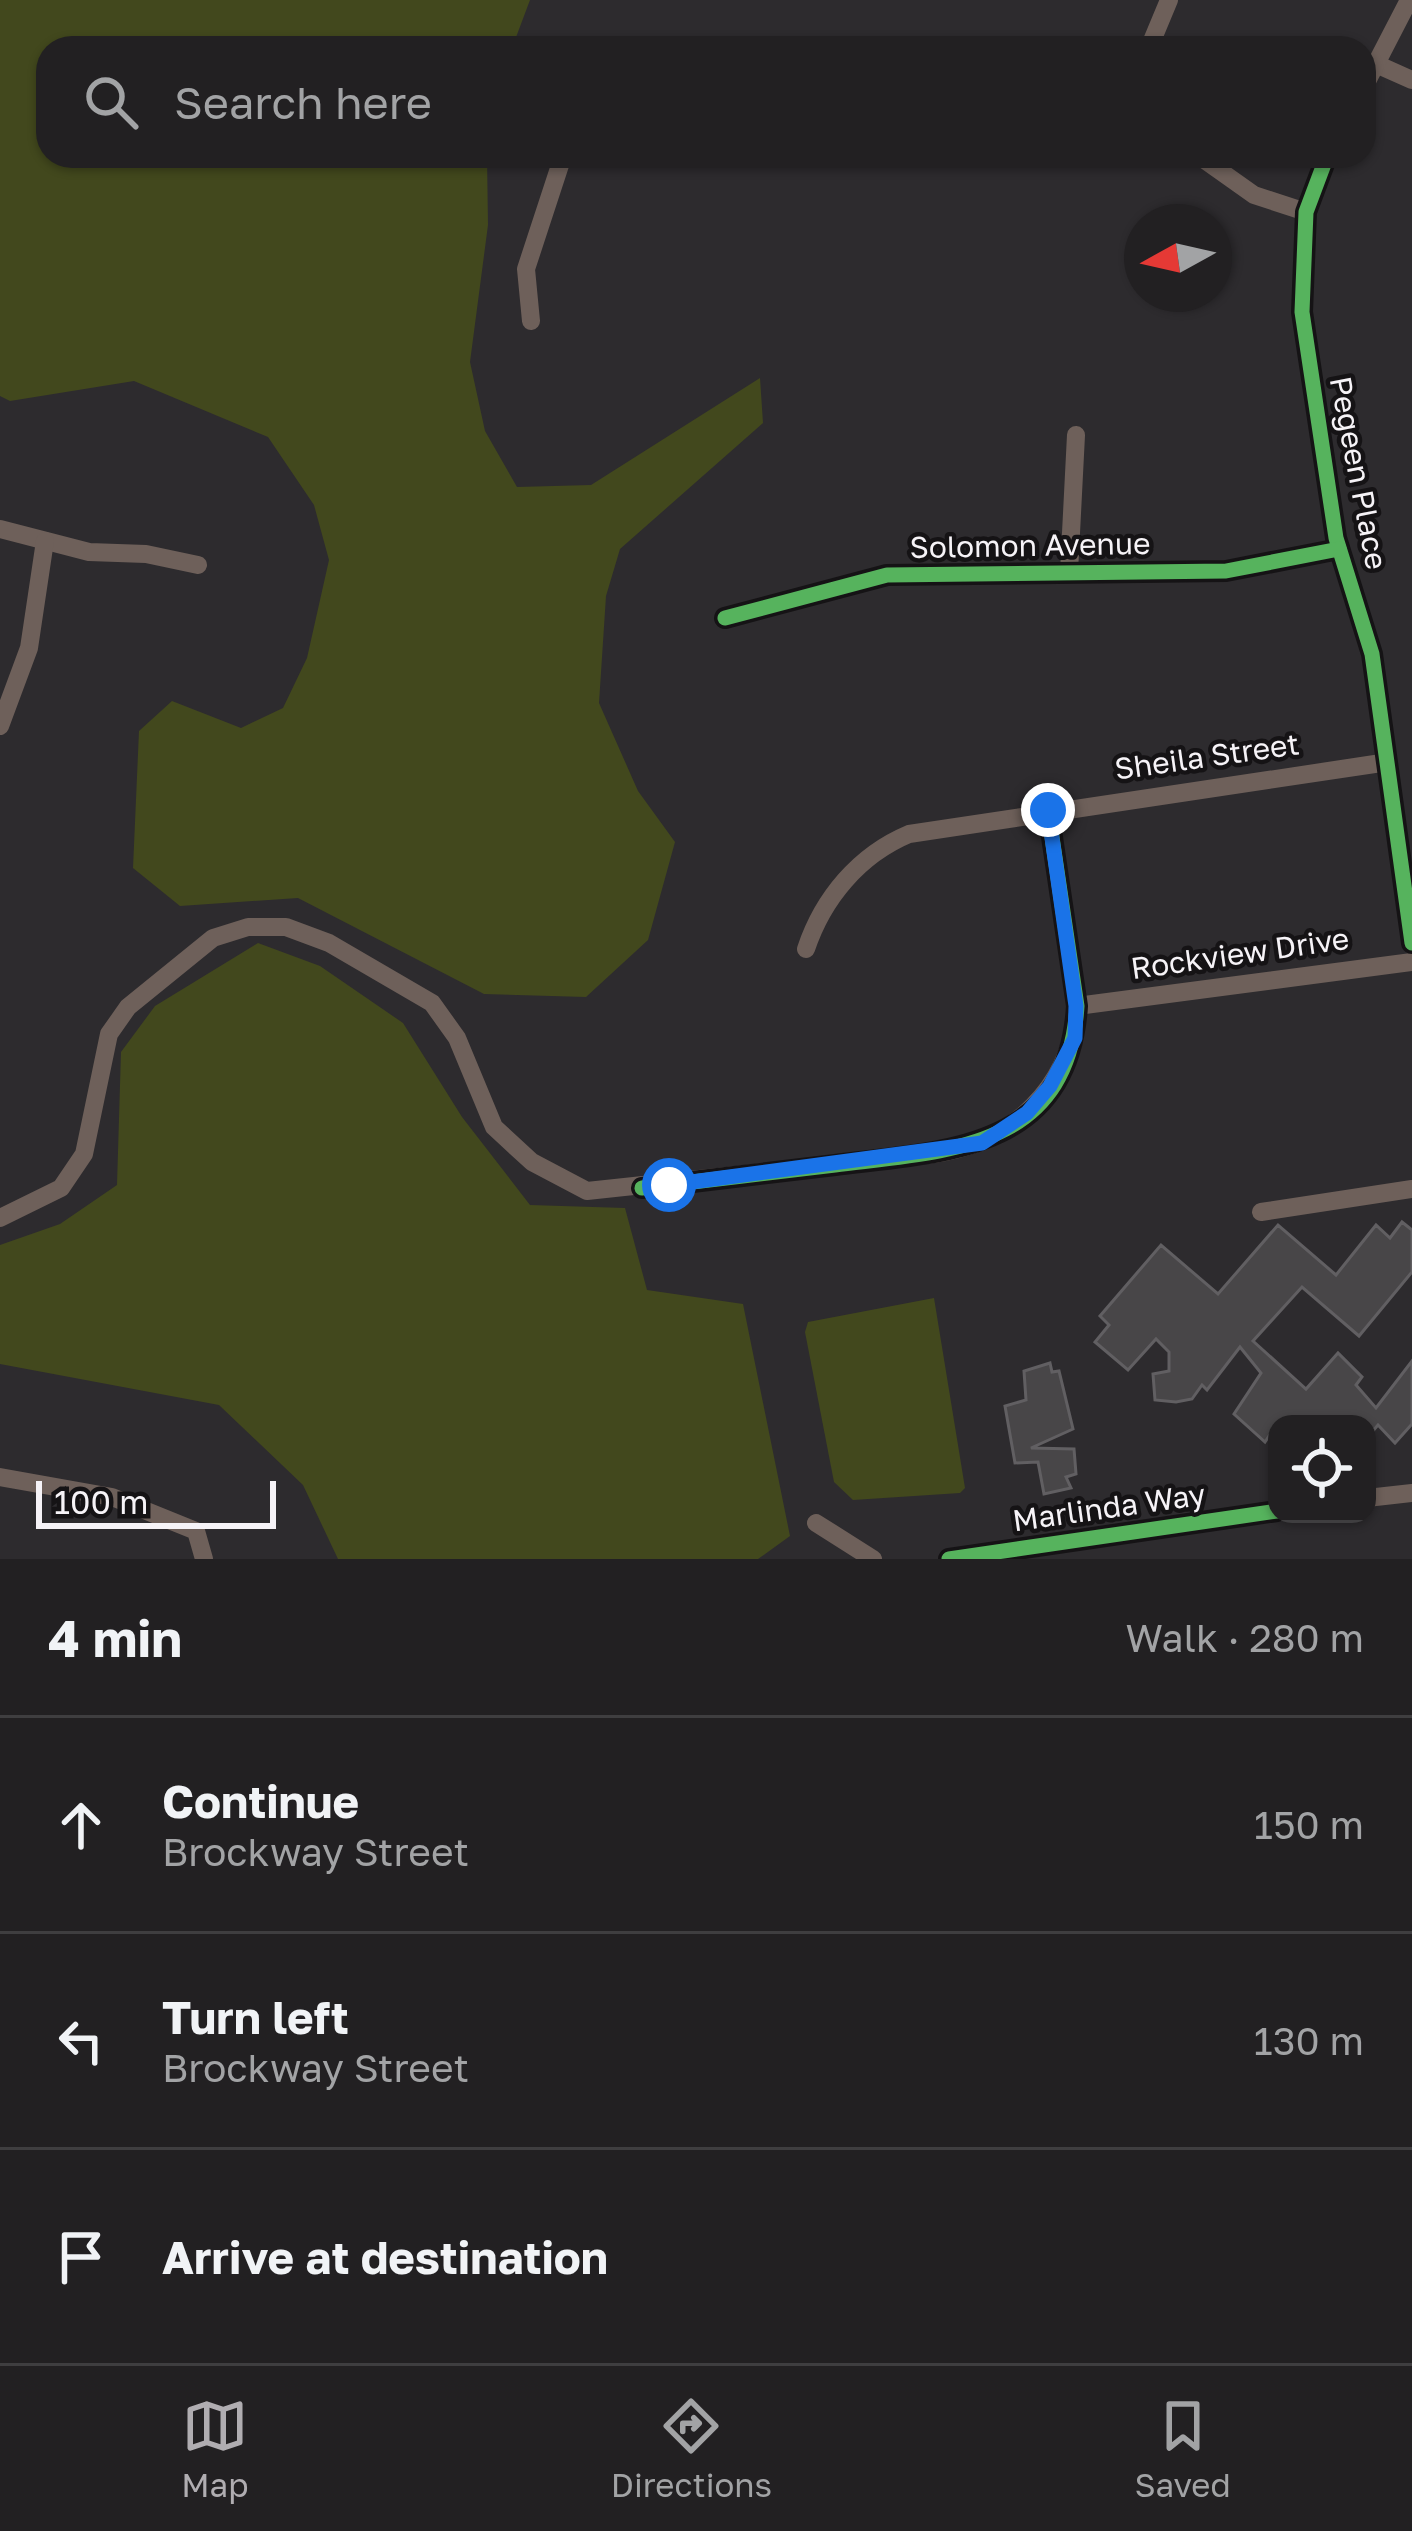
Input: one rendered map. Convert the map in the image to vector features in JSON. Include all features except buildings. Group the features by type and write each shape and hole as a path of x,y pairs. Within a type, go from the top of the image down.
{"street":[{"path":"1153,36 1169,0"},
{"path":"1409,0 1376,64 1412,80"},
{"path":"531,321 526,268 559,168"},
{"path":"1214,168 1240,188 1306,212"},
{"name":"Pegeen Place","path":"1323,168 1306,212 1302,312 1339,548 1369,636 1412,943"},
{"path":"1069,572 1076,435"},
{"path":"0,529 45,541 198,565"},
{"path":"0,726 29,648 45,541"},
{"name":"Solomon Avenue","path":"725,618 867,578 1245,569 1339,548"},
{"name":"Sheila Street","path":"806,949 844,882 885,846 936,826 1388,762"},
{"path":"0,1218 61,1188 84,1154 109,1034 128,1007 212,938 248,927 286,928 329,943 432,1003 457,1038 494,1127 532,1162 587,1191 642,1188 982,1143 1027,1113 1050,1086 1075,1038 1076,1006 1048,810"},
{"name":"Rockview Drive","path":"1076,1006 1412,962"},
{"path":"1261,1212 1412,1189"},
{"path":"0,1477 112,1497 196,1531 204,1552"},
{"path":"1376,1497 1412,1493"},
{"name":"Marlinda Way","path":"949,1559 1268,1512"},
{"path":"816,1522 872,1559"}],"green space":[{"path":"0,0 530,0 516,36 36,36 36,168 487,168 488,225 470,362 485,431 517,487 591,485 760,378 763,423 620,549 606,596 599,703 638,791 675,842 648,940 586,997 484,994 298,898 180,906 133,868 139,731 172,701 241,728 283,708 307,658 329,560 314,505 268,437 134,381 10,401 0,396"},
{"path":"258,943 320,966 403,1023 462,1117 530,1205 625,1208 647,1290 743,1304 790,1536 758,1559 338,1559 303,1485 219,1405 0,1364 0,1245 60,1224 117,1185 121,1052 155,1006"},
{"path":"934,1298 965,1488 960,1493 853,1500 834,1482 805,1332 808,1322"}],"cycle path":[{"path":"1322,168 1306,212 1302,312 1336,538 1372,654 1412,943"},
{"path":"725,618 887,575 1226,571 1339,549"},
{"path":"642,1188 918,1155 994,1135 1026,1116 1051,1090 1069,1054 1077,1006 1048,810"},
{"path":"949,1559 1268,1512"}],"route":[{"path":"669,1185 964,1150 998,1135 1027,1113 1060,1071 1075,1038 1076,1006 1048,810"}]}
